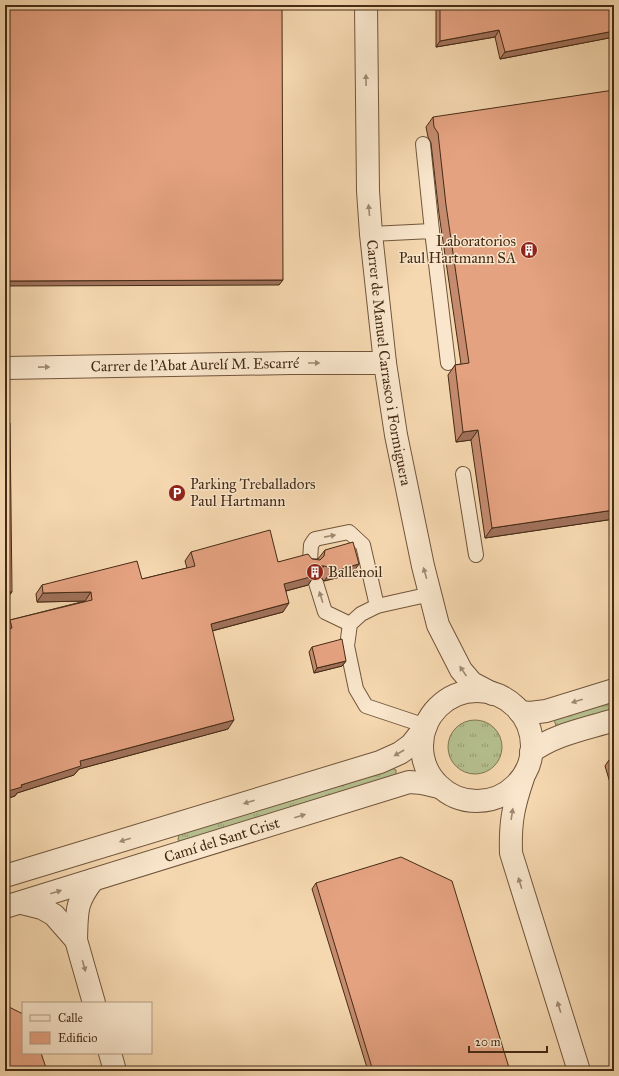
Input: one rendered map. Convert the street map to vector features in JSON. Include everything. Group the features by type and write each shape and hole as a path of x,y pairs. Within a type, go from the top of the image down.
{"street":[{"name":"Carrer de Manuel Carrasco i Formiguera","path":"366,5 368,191 371,234 385,363 396,435 423,566 438,625 461,670 472,684 493,694"},
{"name":"Carrer de l'Abat Aurelí M. Escarré","path":"5,368 291,363 385,363"},
{"path":"520,712 530,713 546,711 614,690"},
{"path":"524,774 516,784 506,792 494,798 481,801 468,801 453,796 439,787 429,774 423,758 422,742 430,716 436,708 449,699 463,693 478,691 493,694 508,701 520,712 527,724 531,738 531,752 524,774 514,802 512,815 511,853 579,1071"},
{"path":"531,752 541,744 554,738 614,720"},
{"name":"Camí del Sant Crist","path":"5,876 380,762 400,753 411,745 426,726"},
{"name":"Camí del Sant Crist","path":"14,905 408,782 422,783 439,787"},
{"path":"93,880 83,893 77,908 76,940 94,1002"},
{"path":"14,905 42,908 54,915 76,940"},
{"path":"110,1054 115,1071"}],"lane":[{"path":"423,144 448,363"},
{"path":"371,234 432,231"},
{"path":"463,474 476,555"},
{"path":"310,561 311,545 315,539 349,532 363,545 377,606"},
{"path":"316,583 325,612 350,624"},
{"path":"426,726 366,706 356,689 347,646 350,624 361,614 377,606 431,594"}],"green space":[{"path":"614,698 614,711 562,727 556,726 554,719"},
{"path":"470,720 480,720 490,724 498,732 502,742 502,752 498,762 490,770 480,774 470,774 460,770 452,762 448,752 448,742 452,732 460,724"},
{"path":"390,767 396,770 396,776 181,842 178,840 179,834"}],"building":[{"path":"5,5 282,5 283,280 5,281"},
{"path":"440,5 614,5 614,31 505,52 499,30 440,41"},
{"name":"Laboratorios Paul Hartmann SA","path":"614,90 614,510 492,528 478,430 463,432 455,365 469,363 446,205 438,133 434,127 433,117"},
{"path":"5,423 10,423 12,592 5,592"},
{"path":"270,530 278,562 308,554 312,559 320,560 324,556 325,550 353,542 359,564 331,572 328,567 320,566 314,572 314,576 284,584 289,603 211,624 234,720 80,761 81,766 21,785 22,787 5,792 5,630 12,628 10,620 92,600 91,592 43,593 42,585 137,561 142,579 195,566 191,552"},
{"path":"342,639 346,661 317,668 312,647"},
{"path":"614,758 614,776 609,760"},
{"path":"401,857 452,881 510,1071 373,1071 316,883"},
{"path":"5,1005 22,1014 22,1054 41,1054 47,1071 5,1071"}],"place":[{"name":"Laboratorios Paul Hartmann SA","path":"529,250"},
{"name":"Parking Treballadors Paul Hartmann","path":"177,493"},
{"name":"Ballenoil","path":"315,572"}]}
